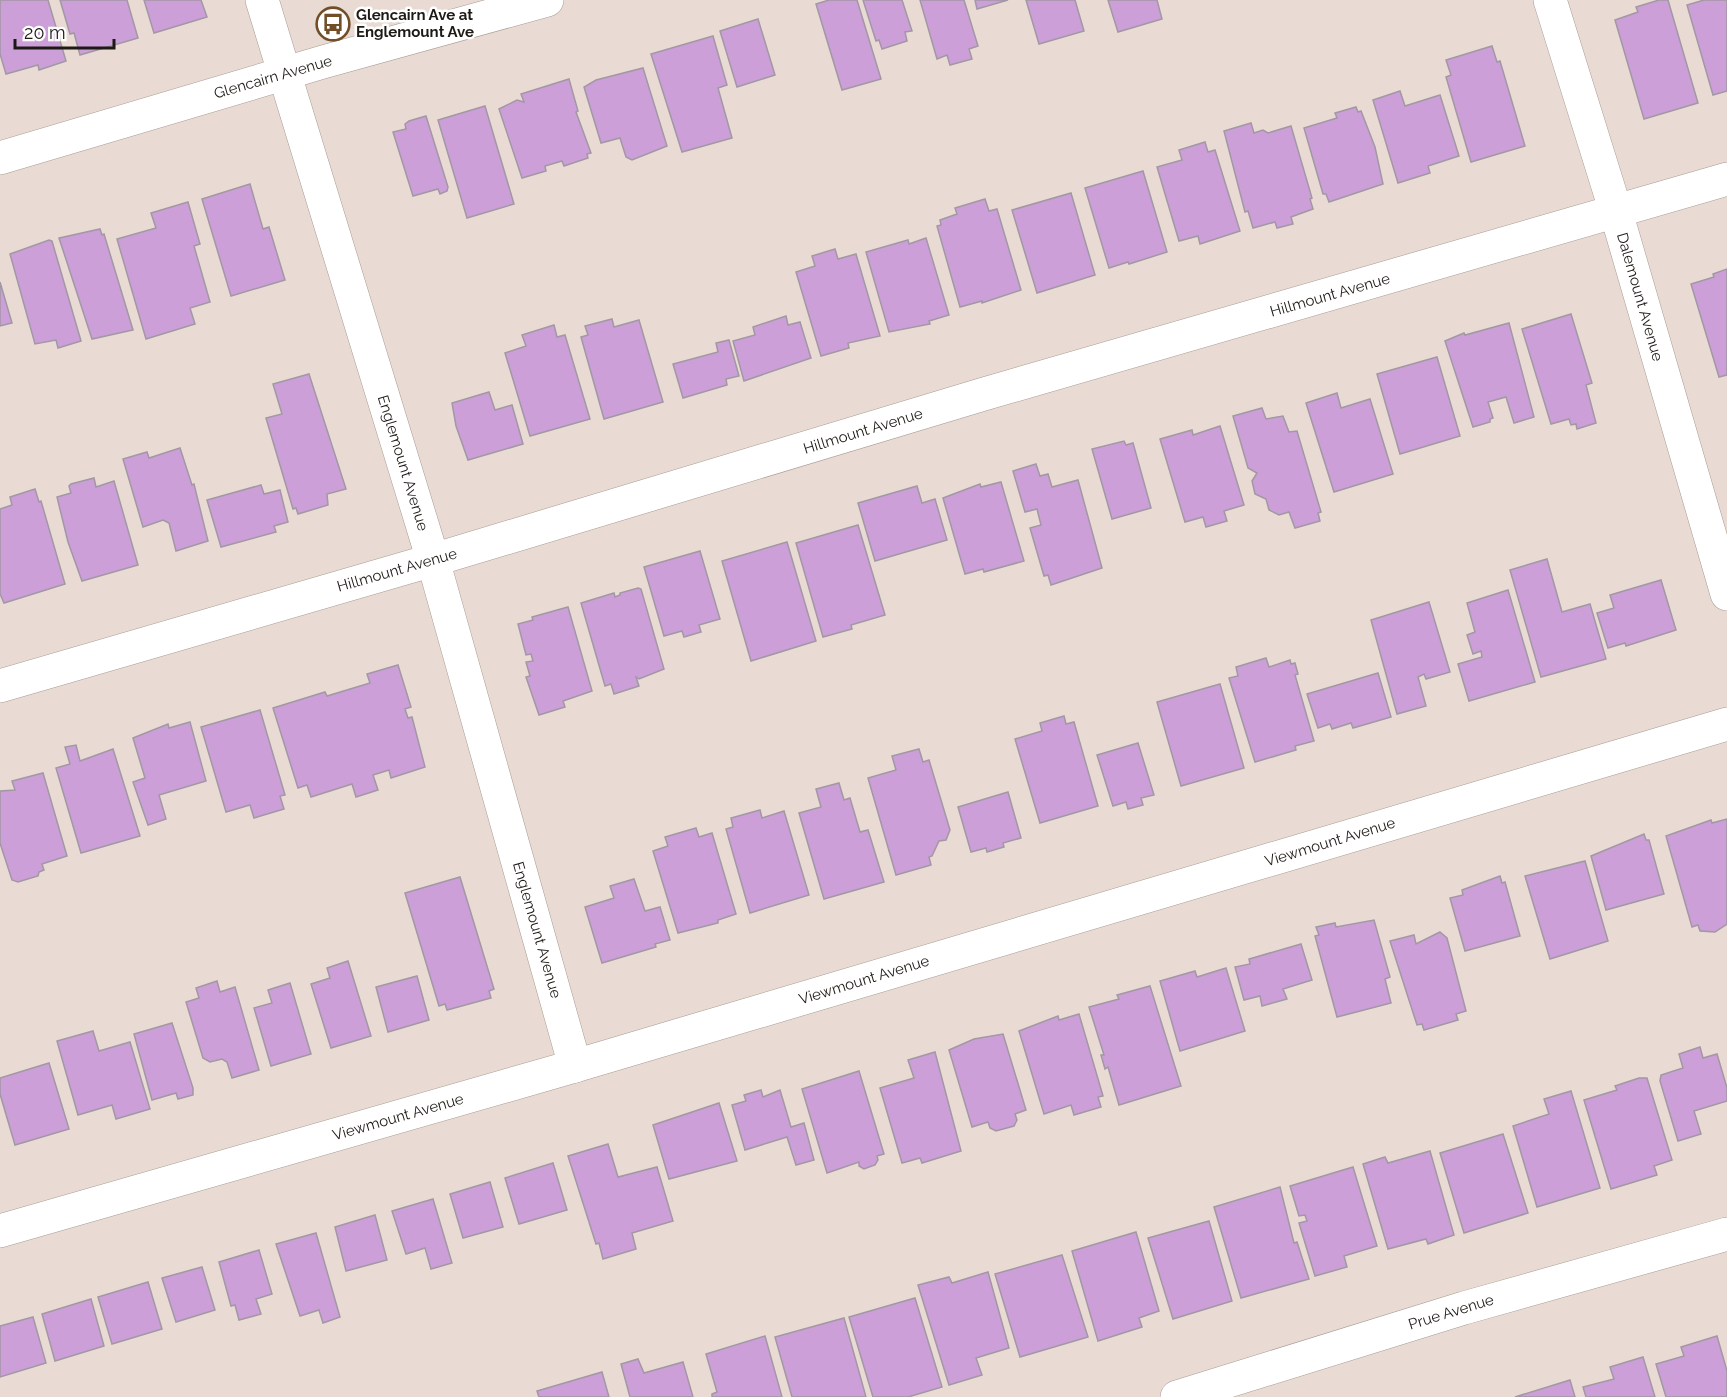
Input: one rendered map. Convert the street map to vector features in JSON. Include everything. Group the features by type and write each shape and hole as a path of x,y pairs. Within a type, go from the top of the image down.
{"street":[{"name":"Englemount Avenue","path":"262,0 433,560 575,1066"},
{"name":"Glencairn Avenue","path":"0,158 284,73 546,0"},
{"name":"Dalemount Avenue","path":"1550,0 1616,212 1727,594"},
{"name":"Hillmount Avenue","path":"0,686 433,560 984,394 1727,179"},
{"name":"Viewmount Avenue","path":"0,1231 575,1066 1727,724"},
{"name":"Prue Avenue","path":"1177,1397 1464,1308 1727,1234"}],"building":[{"path":"0,0 48,0 66,61 39,70 38,65 6,74 0,54"},
{"path":"60,0 127,0 138,38 80,55 74,33 70,34"},
{"path":"144,0 201,0 207,17 154,33"},
{"path":"829,0 857,0 881,79 842,90 816,4"},
{"path":"863,0 902,0 912,31 905,32 907,41 882,49 879,40 876,41"},
{"path":"920,0 964,0 978,46 969,49 972,59 950,65 947,55 937,59"},
{"path":"975,0 1008,0 977,9"},
{"path":"1026,0 1075,0 1084,31 1039,44"},
{"path":"1108,0 1157,0 1162,19 1118,32"},
{"path":"1659,0 1668,0 1698,103 1644,119 1615,20 1638,12 1636,7"},
{"path":"1704,0 1727,0 1727,91 1713,95 1687,5"},
{"path":"758,19 775,75 737,87 720,31"},
{"path":"713,36 727,85 718,88 732,138 682,152 651,54"},
{"path":"1492,46 1497,62 1500,61 1525,146 1471,162 1446,77 1451,75 1446,60"},
{"path":"643,68 667,146 632,160 626,157 620,138 601,143 584,87 596,80"},
{"path":"569,79 578,111 576,112 591,153 587,154 588,158 564,166 562,161 545,166 546,171 522,178 499,109 517,100 524,102 521,94"},
{"path":"1400,91 1405,106 1440,95 1459,156 1428,166 1430,173 1398,183 1373,100"},
{"path":"485,106 514,204 467,218 438,120"},
{"path":"1356,107 1358,112 1361,111 1375,147 1383,184 1329,202 1326,194 1323,194 1304,128 1337,118 1335,113"},
{"path":"426,116 448,187 447,191 440,194 438,189 413,196 393,132 406,129 405,124 409,121"},
{"path":"1251,123 1254,133 1263,130 1268,133 1291,126 1312,198 1310,199 1313,209 1291,217 1293,224 1277,228 1275,222 1253,228 1248,211 1245,212 1224,131"},
{"path":"1205,142 1208,152 1215,150 1240,231 1200,244 1198,236 1179,241 1157,167 1182,160 1179,150"},
{"path":"1143,171 1167,252 1109,268 1085,188"},
{"path":"250,184 263,229 269,227 285,280 231,296 202,199"},
{"path":"1071,193 1095,275 1037,293 1012,210"},
{"path":"985,199 989,211 997,209 1021,290 982,303 982,301 960,307 937,226 941,225 940,220 957,214 955,208"},
{"path":"188,202 200,244 194,246 210,302 190,308 195,324 146,339 117,239 156,228 151,213"},
{"path":"100,229 102,235 104,234 133,330 92,339 59,238"},
{"path":"926,238 949,315 929,321 930,324 889,332 866,252 908,240 909,244"},
{"path":"49,240 52,241 81,341 58,348 56,340 35,344 10,254"},
{"path":"835,249 838,259 856,254 880,336 848,343 849,348 821,356 796,272 815,266 812,256"},
{"path":"1727,269 1727,375 1719,377 1691,284 1714,277 1713,274"},
{"path":"0,282 12,323 0,326"},
{"path":"1571,314 1592,383 1586,385 1596,423 1577,429 1576,424 1571,425 1569,419 1551,424 1522,329"},
{"path":"786,316 788,325 800,322 811,358 744,381 733,341 755,335 753,327"},
{"path":"612,319 614,327 639,320 663,402 604,419 581,337 588,335 585,326"},
{"path":"1509,323 1534,417 1514,423 1506,397 1488,402 1493,418 1490,422 1473,427 1445,341 1464,333 1465,335"},
{"path":"554,325 557,337 565,335 590,419 530,436 505,353 526,346 522,335"},
{"path":"729,340 739,376 726,379 727,385 683,398 673,364 718,352 716,343"},
{"path":"1437,357 1460,436 1400,454 1377,374"},
{"path":"309,374 346,489 327,494 328,505 298,514 296,508 293,509 266,418 282,414 273,384"},
{"path":"489,392 495,410 512,405 523,444 468,460 456,426 452,403"},
{"path":"1337,393 1341,408 1370,399 1393,474 1334,492 1306,403"},
{"path":"1262,408 1266,419 1283,416 1289,432 1297,431 1321,512 1318,513 1320,521 1295,528 1289,512 1279,515 1269,510 1266,499 1255,494 1252,481 1257,473 1248,468 1233,416"},
{"path":"1220,426 1244,505 1224,511 1227,521 1206,527 1203,517 1185,522 1160,439 1192,430 1193,435"},
{"path":"1124,441 1126,445 1133,443 1151,508 1112,519 1092,449"},
{"path":"180,448 192,485 194,484 208,541 176,551 169,523 163,520 143,527 123,459 147,452 149,458"},
{"path":"1036,464 1040,476 1048,474 1052,487 1078,480 1102,568 1051,585 1048,575 1044,576 1030,528 1041,525 1037,509 1025,512 1013,471"},
{"path":"94,478 96,487 114,481 138,565 82,581 68,542 57,497 71,493 69,486 71,484"},
{"path":"1001,482 1024,561 984,572 983,569 965,574 943,498 980,484 981,487"},
{"path":"261,485 264,494 280,490 288,522 274,526 276,532 221,547 207,500"},
{"path":"917,486 922,503 935,499 947,540 875,561 858,503"},
{"path":"35,489 39,502 41,501 65,584 4,603 0,594 0,509 12,505 10,497"},
{"path":"858,525 885,615 851,625 852,629 823,637 796,543"},
{"path":"787,542 816,641 751,661 722,561"},
{"path":"700,551 720,619 699,625 701,632 684,637 682,631 664,636 644,567"},
{"path":"1547,559 1562,612 1590,604 1606,659 1541,677 1510,570"},
{"path":"1661,580 1676,630 1626,646 1625,643 1608,648 1597,613 1614,608 1610,595"},
{"path":"641,589 664,669 639,679 636,677 639,686 614,694 611,684 605,686 581,603 614,593 615,597 620,593"},
{"path":"1508,590 1535,682 1469,701 1458,664 1482,657 1481,651 1473,654 1467,635 1475,632 1467,603"},
{"path":"1429,602 1450,672 1426,679 1424,674 1418,677 1426,706 1397,714 1371,620"},
{"path":"568,607 592,691 563,701 565,707 539,715 526,677 530,676 526,662 533,661 531,654 526,655 518,624 533,620 532,617"},
{"path":"1266,658 1269,667 1290,660 1291,664 1295,663 1298,674 1295,675 1314,741 1295,746 1296,750 1255,762 1229,678 1238,676 1236,667"},
{"path":"398,665 411,707 405,709 408,718 412,717 425,767 391,778 389,770 373,775 378,790 356,797 352,784 311,797 307,785 298,788 273,708 325,692 327,696 370,683 367,674"},
{"path":"1378,673 1391,717 1353,728 1351,723 1332,729 1330,724 1318,728 1307,694"},
{"path":"1220,684 1244,768 1181,786 1157,702"},
{"path":"260,710 285,795 280,796 284,809 254,818 250,805 226,812 201,727"},
{"path":"1064,716 1066,724 1074,722 1098,806 1040,823 1015,739 1042,731 1040,723"},
{"path":"190,722 206,781 159,795 166,819 148,825 133,782 145,778 133,738 168,724 169,728"},
{"path":"1138,743 1154,795 1141,798 1143,805 1128,809 1126,802 1113,806 1097,755"},
{"path":"76,745 80,761 113,749 140,836 81,853 56,768 70,764 65,747"},
{"path":"919,749 923,762 929,760 950,830 946,840 939,841 932,856 929,857 931,865 896,875 868,778 896,770 892,756"},
{"path":"43,773 67,856 42,864 44,870 39,872 38,876 18,882 12,880 0,843 0,791 15,790 12,781"},
{"path":"839,783 844,800 850,798 860,832 868,830 884,882 824,899 799,813 821,807 816,789"},
{"path":"1008,792 1021,838 1003,843 1004,847 987,852 986,848 971,852 958,807"},
{"path":"760,810 762,818 784,811 809,895 750,913 726,829 733,827 731,818"},
{"path":"1727,819 1727,924 1715,932 1700,931 1698,925 1692,927 1666,836 1711,820 1712,823"},
{"path":"696,828 699,837 712,833 736,914 718,920 718,923 678,933 653,851 668,846 665,837"},
{"path":"1644,834 1646,840 1649,840 1664,894 1606,910 1591,856"},
{"path":"1585,861 1608,941 1550,959 1525,876"},
{"path":"1500,876 1502,883 1505,882 1520,936 1465,951 1450,898 1463,895 1462,890"},
{"path":"460,877 494,989 489,991 491,998 447,1010 445,1004 439,1006 405,893"},
{"path":"634,879 645,911 660,907 670,940 655,944 656,947 602,963 585,907 614,898 610,886"},
{"path":"1374,920 1390,977 1385,979 1391,1003 1337,1017 1315,936 1319,935 1316,927 1335,923 1336,927"},
{"path":"1440,932 1447,938 1466,1011 1456,1014 1458,1020 1424,1030 1422,1024 1417,1025 1390,941 1414,935 1416,944"},
{"path":"1301,944 1312,980 1283,989 1287,999 1262,1006 1260,996 1244,1000 1235,967 1250,964 1249,959"},
{"path":"348,961 371,1036 331,1048 311,984 330,978 327,968"},
{"path":"1226,968 1245,1031 1180,1051 1160,981 1195,971 1197,977"},
{"path":"417,976 429,1020 388,1032 376,987"},
{"path":"217,981 220,992 235,987 259,1070 232,1078 227,1062 222,1059 210,1062 203,1058 186,1002 199,998 196,988"},
{"path":"290,983 311,1054 271,1066 254,1008 272,1003 268,990"},
{"path":"1150,986 1181,1086 1119,1105 1108,1067 1105,1069 1101,1055 1104,1055 1089,1007 1119,999 1117,995"},
{"path":"1079,1014 1103,1096 1098,1097 1101,1107 1074,1115 1071,1105 1044,1114 1019,1031 1058,1016 1059,1020"},
{"path":"172,1023 193,1088 193,1095 178,1099 176,1093 152,1100 134,1034"},
{"path":"93,1031 99,1051 130,1042 150,1109 116,1119 112,1105 78,1115 57,1041"},
{"path":"1003,1034 1026,1110 1015,1114 1017,1120 1014,1126 996,1131 990,1128 988,1122 972,1127 949,1050 974,1039"},
{"path":"1700,1047 1703,1058 1717,1054 1727,1088 1727,1101 1694,1111 1701,1134 1678,1141 1660,1081 1661,1075 1683,1068 1679,1054"},
{"path":"935,1052 961,1151 922,1163 920,1158 902,1163 880,1088 914,1078 908,1060"},
{"path":"49,1063 69,1129 15,1145 0,1094 0,1078"},
{"path":"859,1071 884,1154 877,1156 878,1160 875,1165 864,1169 859,1166 859,1162 827,1173 802,1089"},
{"path":"1639,1078 1647,1078 1672,1160 1654,1166 1657,1175 1611,1189 1584,1100 1617,1090 1615,1086"},
{"path":"761,1090 763,1097 780,1090 791,1127 804,1123 814,1160 796,1165 787,1137 745,1150 732,1105 746,1101 744,1095"},
{"path":"1571,1091 1600,1188 1537,1207 1513,1126 1549,1114 1544,1099"},
{"path":"719,1103 737,1161 669,1179 653,1125"},
{"path":"1503,1134 1528,1213 1464,1233 1440,1153"},
{"path":"608,1144 618,1177 657,1167 673,1221 632,1233 636,1249 603,1259 599,1243 596,1244 568,1156"},
{"path":"1430,1151 1454,1235 1428,1244 1426,1239 1388,1249 1363,1164 1385,1157 1388,1163"},
{"path":"553,1163 567,1210 519,1224 505,1178"},
{"path":"1353,1167 1377,1246 1344,1256 1347,1267 1315,1276 1299,1223 1307,1221 1305,1215 1299,1216 1290,1186"},
{"path":"490,1182 503,1227 463,1238 450,1194"},
{"path":"1280,1187 1294,1243 1297,1242 1309,1279 1241,1298 1214,1207"},
{"path":"433,1199 452,1263 431,1269 425,1248 406,1254 392,1211"},
{"path":"375,1215 387,1260 346,1271 335,1227"},
{"path":"1209,1221 1232,1301 1173,1319 1148,1238"},
{"path":"1136,1232 1159,1311 1139,1318 1142,1327 1098,1341 1072,1251"},
{"path":"316,1233 340,1317 323,1323 319,1310 300,1316 276,1244"},
{"path":"259,1250 272,1294 256,1299 261,1314 239,1320 235,1305 231,1306 219,1262"},
{"path":"1062,1255 1088,1337 1020,1357 995,1274"},
{"path":"202,1267 215,1310 176,1322 162,1278"},
{"path":"988,1272 1009,1348 976,1358 982,1375 949,1385 918,1285 949,1277 952,1283"},
{"path":"148,1282 162,1329 112,1344 98,1297"},
{"path":"915,1298 942,1387 908,1397 873,1397 849,1317"},
{"path":"91,1299 104,1346 55,1361 42,1314"},
{"path":"33,1317 46,1363 0,1377 0,1326"},
{"path":"844,1318 866,1397 792,1397 775,1337"},
{"path":"765,1336 782,1397 712,1397 712,1394 717,1392 706,1354"},
{"path":"1717,1336 1727,1371 1727,1397 1666,1397 1656,1364 1684,1356 1681,1347"},
{"path":"1643,1357 1655,1397 1586,1397 1583,1387 1614,1379 1610,1367"},
{"path":"638,1359 644,1373 683,1362 693,1397 630,1397 621,1364"},
{"path":"602,1372 609,1397 539,1397 537,1391"},
{"path":"1570,1380 1575,1397 1515,1397"}],"place":[{"name":"Glencairn Ave at Englemount Ave","path":"333,24"}]}
